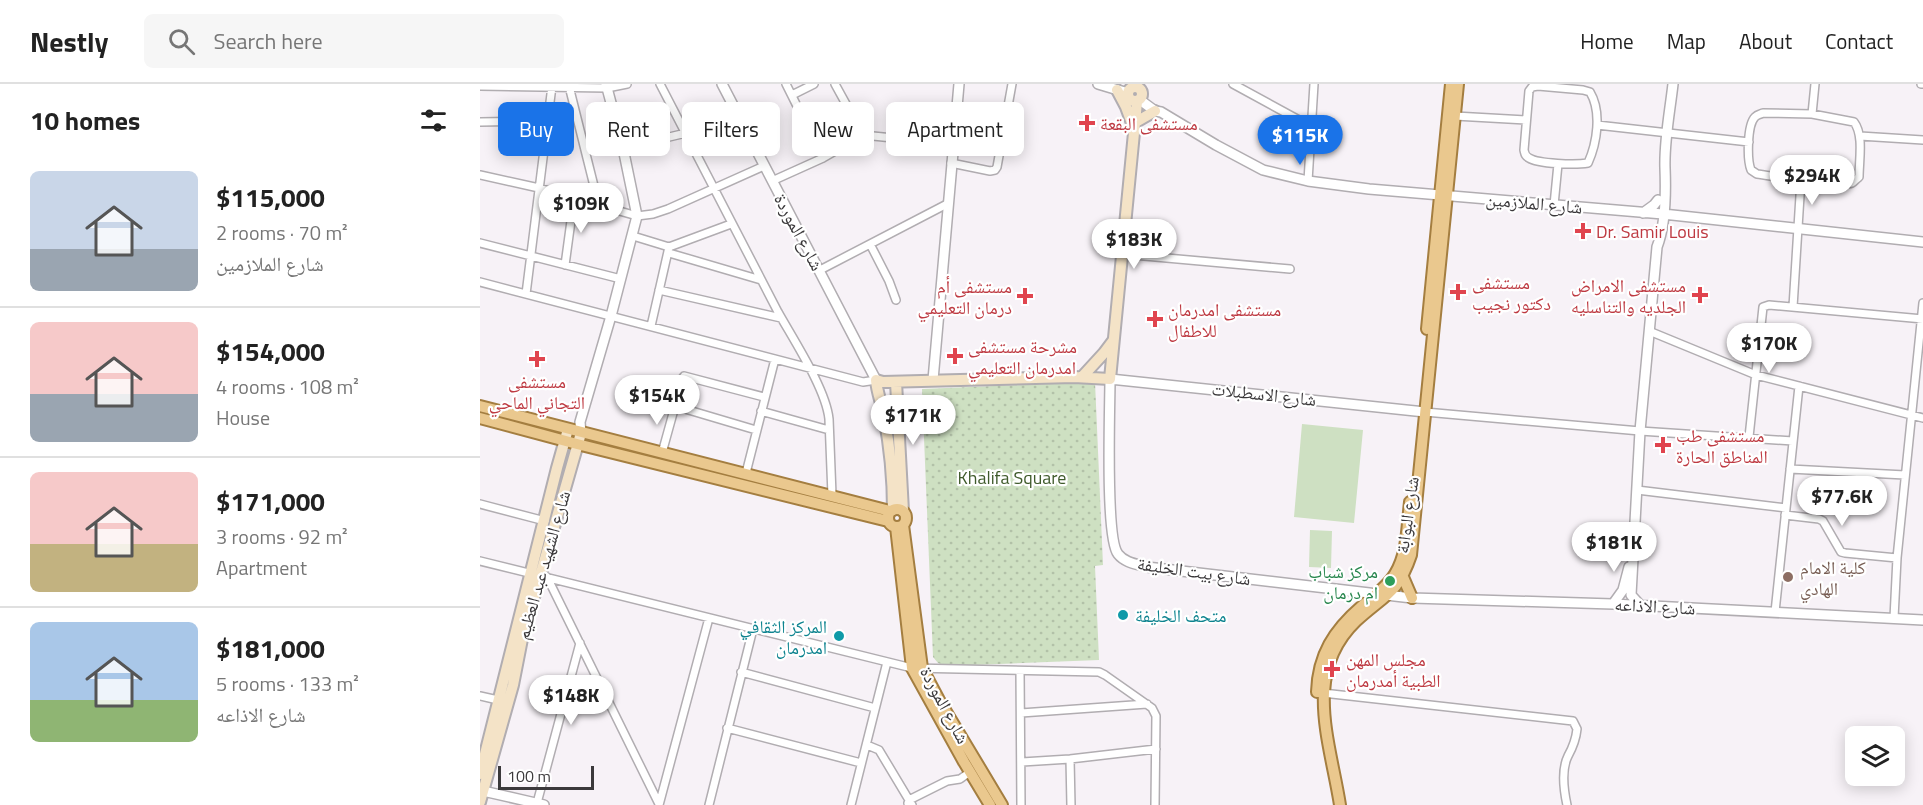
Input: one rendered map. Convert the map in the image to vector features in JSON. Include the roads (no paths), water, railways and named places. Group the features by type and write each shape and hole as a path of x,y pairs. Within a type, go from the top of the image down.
{"main road":[{"path":"1443,195 1451,84"},
{"path":"1443,195 1458,84"},
{"path":"1134,93 1128,112 1135,127"},
{"path":"896,517 889,448 876,380 883,382 1082,377 1110,379 1135,127 1134,93"},
{"path":"1135,127 1158,112"},
{"name":"شارع البوابة","path":"1334,805 1317,703 1318,675 1323,655 1333,637 1351,615 1382,595 1404,554 1422,411 1443,195"},
{"path":"1082,377 1113,340"},
{"path":"896,381 896,517"},
{"path":"480,406 567,435 577,444 838,500"},
{"name":"شارع البوابة","path":"1340,805 1325,716 1323,693 1327,668 1338,642 1382,595 1403,577 1413,542 1422,411"},
{"path":"480,418 567,435 580,427 663,453 746,473 896,517"},
{"name":"شارع الشهيد عبد العظيم","path":"481,797 508,683 580,427"},
{"name":"شارع الشهيد عبد العظيم","path":"539,575 544,521 567,435"},
{"name":"شارع الموردة","path":"896,517 917,668 934,692 968,759 1002,805"},
{"path":"1403,577 1412,598"},
{"name":"شارع الشهيد عبد العظيم","path":"480,774 498,700 508,683"},
{"name":"شارع الموردة","path":"968,759 970,772 990,805"}],"street":[{"path":"480,86 627,84"},
{"path":"660,84 682,126"},
{"name":"شارع الموردة","path":"722,84 876,380"},
{"path":"786,84 823,158"},
{"path":"792,95 812,84"},
{"path":"835,84 845,102"},
{"path":"956,102 958,84"},
{"path":"951,163 995,170 1012,84"},
{"name":"شارع الملازمين","path":"1098,84 1134,93 1158,112 1263,170 1308,182 1660,214 1923,242"},
{"path":"1233,84 1310,126"},
{"path":"1308,182 1314,84"},
{"path":"1660,214 1673,84"},
{"path":"1812,114 1815,84"},
{"path":"550,102 552,86"},
{"path":"569,86 599,206"},
{"path":"606,86 610,102"},
{"path":"1565,86 1590,92 1594,99 1597,125 1588,163 1558,164 1525,156 1526,120 1529,91 1532,87 1565,86"},
{"path":"1812,114 1854,122 1858,126 1860,136 1858,177 1853,183 1801,180 1757,174 1750,170 1748,163 1752,120 1757,115 1812,114"},
{"path":"1455,116 1526,120"},
{"path":"480,122 498,122"},
{"path":"1597,125 1749,142"},
{"path":"1860,136 1923,140"},
{"path":"526,294 543,156"},
{"path":"580,427 638,216 625,156"},
{"path":"698,156 731,224 810,368 828,413 838,500"},
{"path":"772,181 826,156"},
{"path":"933,380 952,156"},
{"path":"1554,205 1558,164"},
{"path":"480,175 539,188 638,216 668,209 764,166"},
{"path":"1641,606 1631,595 1634,571 1633,553 1640,431 1657,247 1661,238 1658,200 1665,168"},
{"path":"1793,307 1801,180"},
{"path":"565,265 574,199"},
{"path":"1643,213 1658,200"},
{"path":"820,270 947,204"},
{"path":"669,250 731,224"},
{"path":"633,236 761,280"},
{"path":"480,243 621,279"},
{"path":"870,244 889,280 896,300"},
{"path":"651,326 669,250"},
{"path":"1122,254 1290,269"},
{"path":"480,282 863,382 876,380"},
{"path":"659,290 781,318"},
{"path":"1894,618 1897,558 1923,303"},
{"path":"1749,437 1763,307 1769,305 1922,319"},
{"path":"1649,331 1756,375 1923,418"},
{"path":"746,473 774,358"},
{"path":"663,453 681,380 684,376 764,397"},
{"name":"شارع الاسطبلات","path":"1110,379 1422,411"},
{"name":"شارع بيت الخليفة","path":"1110,379 1110,515 1112,540 1119,556 1147,567 1382,595"},
{"path":"1775,612 1799,386"},
{"path":"675,406 756,430"},
{"path":"761,411 829,430"},
{"path":"1422,411 1640,431 1793,441"},
{"path":"1790,469 1905,475"},
{"path":"1637,490 1786,511 1819,519 1823,521 1841,552 1897,558"},
{"path":"480,504 544,521"},
{"path":"1613,604 1623,590 1633,553"},
{"path":"480,561 917,668 1099,672 1148,704 1156,716 1155,805"},
{"path":"539,575 580,643 659,805"},
{"name":"شارع الاذاعه","path":"1382,595 1923,620"},
{"path":"659,805 709,618"},
{"path":"709,805 753,629"},
{"path":"481,797 541,804 580,643"},
{"path":"851,805 887,662"},
{"path":"1020,671 1021,805"},
{"path":"741,672 875,708"},
{"path":"1323,693 1573,721 1578,729 1575,744 1566,764 1564,781 1567,805"},
{"path":"480,696 498,700"},
{"path":"1021,713 1148,704"},
{"path":"727,729 861,764"},
{"path":"867,745 879,750 910,803 947,780 960,779 970,772"},
{"path":"1022,762 1156,749"},
{"path":"1070,759 1071,805"}],"place":[{"name":"مستشفى البقعة","path":"1087,123"},
{"name":"Dr. Samir Louis","path":"1583,231"},
{"name":"مستشفى دكتور نجيب","path":"1458,292"},
{"name":"مستشفى الامراض الجلديه والتناسليه","path":"1700,295"},
{"name":"مستشفى أم درمان التعليمي","path":"1025,296"},
{"name":"مستشفى امدرمان للاطفال","path":"1155,319"},
{"name":"مشرحة مستشفى امدرمان التعليمي","path":"955,356"},
{"name":"مستشفى التجاني الماحي","path":"537,359"},
{"name":"مستشفى طب المناطق الحارة","path":"1663,445"},
{"name":"كلية الامام الهادي","path":"1788,577"},
{"name":"مركز شباب ام درمان","path":"1390,581"},
{"name":"متحف الخليفة","path":"1123,615"},
{"name":"المركز الثقافي امدرمان","path":"839,636"},
{"name":"مجلس المهن الطبية أمدرمان","path":"1332,669"}],"park label":[{"name":"Khalifa Square","path":"1012,477"}]}
